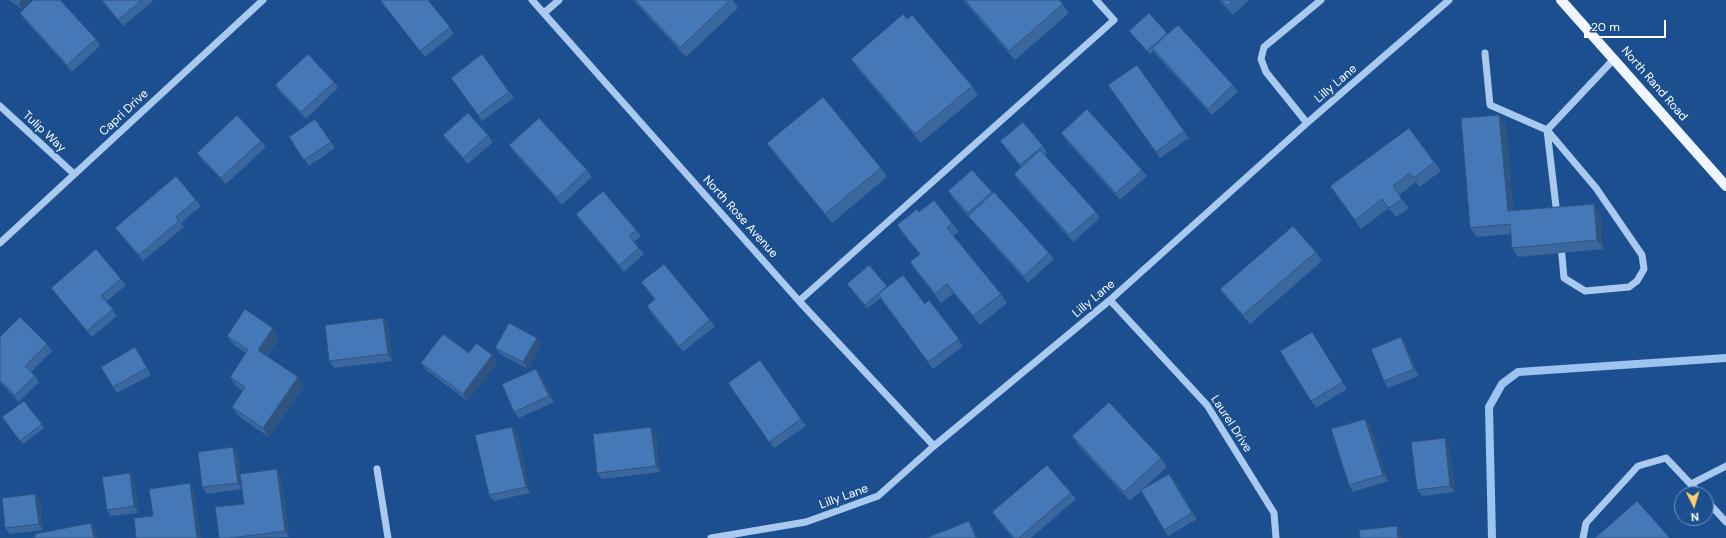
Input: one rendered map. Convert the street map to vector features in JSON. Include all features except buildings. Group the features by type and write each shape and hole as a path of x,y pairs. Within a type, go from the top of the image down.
{"main road":[{"name":"North Rand Road","path":"1561,0 1725,183"}],"street":[{"name":"Capri Drive","path":"0,243 263,0"},
{"name":"North Rose Avenue","path":"532,0 799,300 934,446"},
{"path":"544,13 559,0"},
{"path":"799,300 1114,20 1096,0"},
{"path":"1307,123 1266,72 1261,59 1264,46 1321,0"},
{"name":"Lilly Lane","path":"711,538 806,522 878,496 934,446 1110,300 1307,123 1449,0"},
{"path":"1485,53 1490,105 1547,130 1596,188 1642,255 1644,270 1637,281 1629,287 1585,292 1564,278 1560,239"},
{"path":"1547,130 1614,59"},
{"name":"Tulip Way","path":"0,106 74,174"},
{"path":"1547,130 1558,223"},
{"name":"Laurel Drive","path":"1110,300 1207,405 1274,513 1276,538"},
{"path":"1583,538 1586,523 1638,466 1666,458 1691,484 1726,466"},
{"path":"378,469 388,538"},
{"path":"1714,509 1726,522"}],"waterway":[{"path":"1492,538 1489,407 1502,384 1518,372 1726,358"}]}
